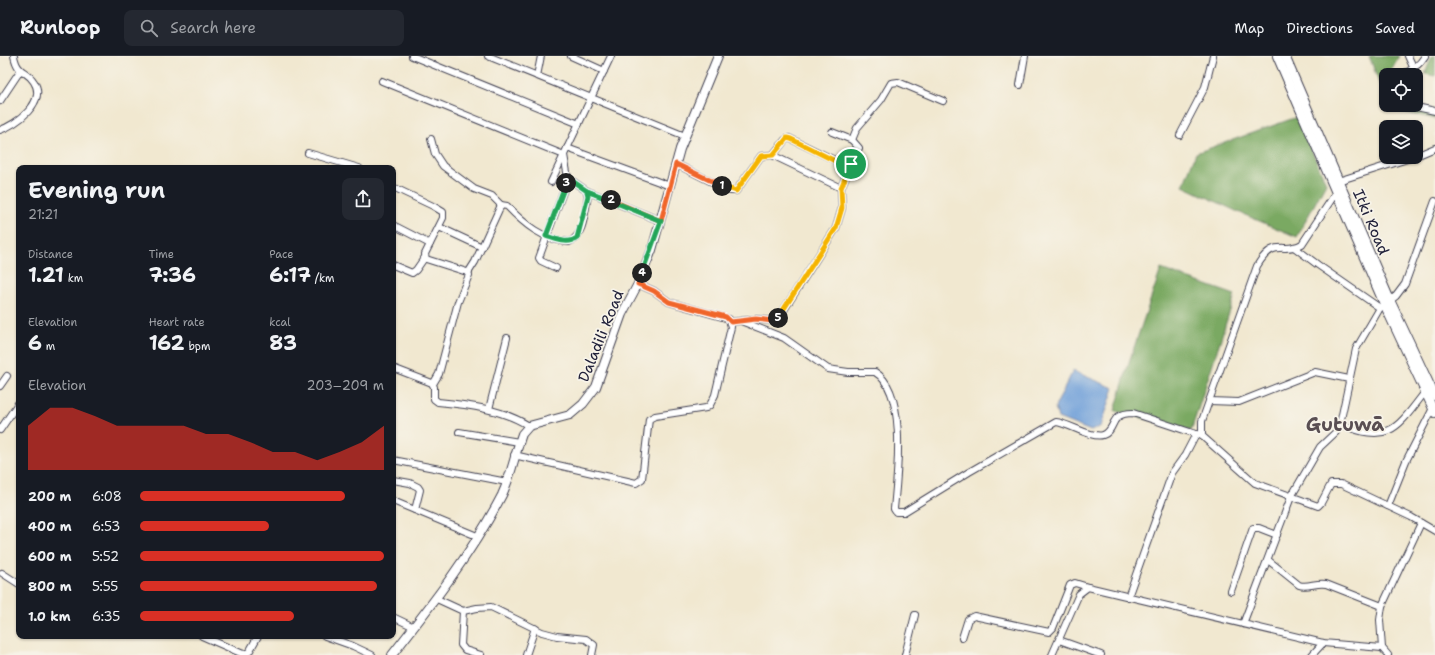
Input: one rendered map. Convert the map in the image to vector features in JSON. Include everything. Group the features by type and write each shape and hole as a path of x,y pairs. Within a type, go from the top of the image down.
{"main road":[{"name":"Daladili Road","path":"529,426 570,416 590,397 600,376 622,314 638,284 652,250 685,136 718,56"},
{"path":"1277,56 1338,187"},
{"name":"Itki Road","path":"1284,56 1385,304 1435,396"},
{"path":"1385,304 1434,410"},
{"path":"392,655 437,599 477,536 502,494 522,434 529,426"}],"street":[{"path":"0,130 10,126 25,115 36,98 35,83 30,77 20,71 14,56"},
{"path":"412,56 579,124"},
{"path":"488,56 685,136"},
{"path":"537,76 541,56"},
{"path":"571,56 604,71"},
{"path":"551,182 611,56"},
{"path":"1020,85 1024,56"},
{"path":"1180,135 1206,82 1213,56"},
{"path":"1408,56 1414,68"},
{"path":"1415,68 1422,63 1426,56"},
{"path":"0,101 20,71"},
{"path":"382,81 564,156"},
{"path":"852,140 857,128 893,82 944,101"},
{"path":"1423,108 1435,111"},
{"path":"731,322 756,319 773,321 780,316 836,228 842,208 841,188 859,148 852,140 832,132"},
{"path":"772,155 785,140 789,138 845,166 851,164"},
{"path":"431,139 436,156 443,166 466,184 492,196 501,205 507,206 532,229 546,236 564,242 577,238 588,196 587,191"},
{"path":"567,148 670,186"},
{"path":"1423,153 1435,148"},
{"path":"308,153 349,165"},
{"path":"676,164 733,192 738,189 761,156 772,155 841,188"},
{"path":"556,268 539,260 546,236 568,178 564,156"},
{"path":"1128,597 1172,473 1199,435 1208,401 1257,266 1262,258 1273,248 1294,247 1298,246 1304,241 1338,187 1397,164"},
{"path":"568,178 587,191 661,221"},
{"path":"396,188 433,206 443,212 444,215 425,257 416,270 412,273 396,266"},
{"path":"1243,624 1291,497 1320,447 1336,432 1340,424 1356,349 1385,304 1401,292 1435,201"},
{"path":"501,205 497,210 482,247 468,273 468,279 458,302 439,374 433,384 436,401 489,410 512,416 529,426"},
{"path":"396,227 430,244"},
{"path":"439,227 482,247"},
{"path":"1294,247 1318,266 1385,304"},
{"path":"425,257 428,261 468,273"},
{"path":"638,284 654,291 669,302 726,317 731,322"},
{"path":"742,321 784,338 828,369 848,372 875,372 882,378 893,402 897,420 897,480 894,509 896,512 904,512 1052,423 1060,422 1095,435 1102,436 1107,432 1117,417 1126,413 1133,413 1199,435 1248,479 1262,486 1318,506 1328,488 1336,483 1341,484 1388,506 1435,531"},
{"path":"514,455 634,483 639,482 643,472 650,419 655,416 706,408 713,401 731,322"},
{"path":"489,410 507,338"},
{"path":"396,369 433,384"},
{"path":"1208,401 1239,402 1315,372 1328,373 1349,379"},
{"path":"0,386 7,376"},
{"path":"1340,424 1370,434 1385,431 1399,425 1425,392"},
{"path":"0,430 16,406"},
{"path":"1388,506 1406,461 1434,410"},
{"path":"459,432 519,442"},
{"path":"396,461 507,482"},
{"path":"396,481 410,483 418,487 420,490 415,510"},
{"path":"396,502 477,536"},
{"path":"1388,655 1382,648 1380,620 1382,606 1422,523"},
{"path":"1231,591 1253,528 1259,528 1277,535"},
{"path":"1268,560 1299,585 1303,586 1318,583 1326,584 1382,606"},
{"path":"0,573 16,582"},
{"path":"962,638 968,619 974,616 1049,632 1054,628 1070,585 1075,583 1128,597 1323,642 1382,648"},
{"path":"1052,655 1079,594 1088,587"},
{"path":"437,599 463,611 477,608 491,608 535,628 557,636 589,640 594,645 592,655"},
{"path":"463,611 461,645 465,650 481,655"},
{"path":"905,655 914,615"},
{"path":"396,618 414,627"},
{"path":"526,655 535,628"},
{"path":"209,639 243,654 250,652 256,639"},
{"path":"333,639 372,655"},
{"path":"1059,640 1101,655"},
{"path":"1312,655 1323,642"}],"green space":[{"path":"1369,56 1400,56 1392,68 1379,68 1379,82"},
{"path":"1432,56 1435,56 1435,76 1425,74"},
{"path":"1423,108 1435,112 1435,119 1404,112 1423,112"},
{"path":"1297,117 1326,183 1297,237 1238,212 1183,186 1196,153"},
{"path":"1161,269 1235,295 1191,431 1115,411 1129,362"}],"water":[{"path":"1073,371 1114,388 1101,426 1091,431 1058,418 1055,407"}],"district":[{"name":"Gutuwā","path":"1345,424"}],"route":[{"path":"851,164 841,188 842,208 836,228 780,316 770,322 756,319 731,322 726,317 669,302 654,291 638,284 652,250 661,221 590,191 587,191 584,187 569,180 568,178 546,236 564,242 569,242 577,238 588,196 587,191 661,221 676,164 733,192 738,189 762,155 773,155 787,138 813,149 845,166 849,166 851,164"}]}
